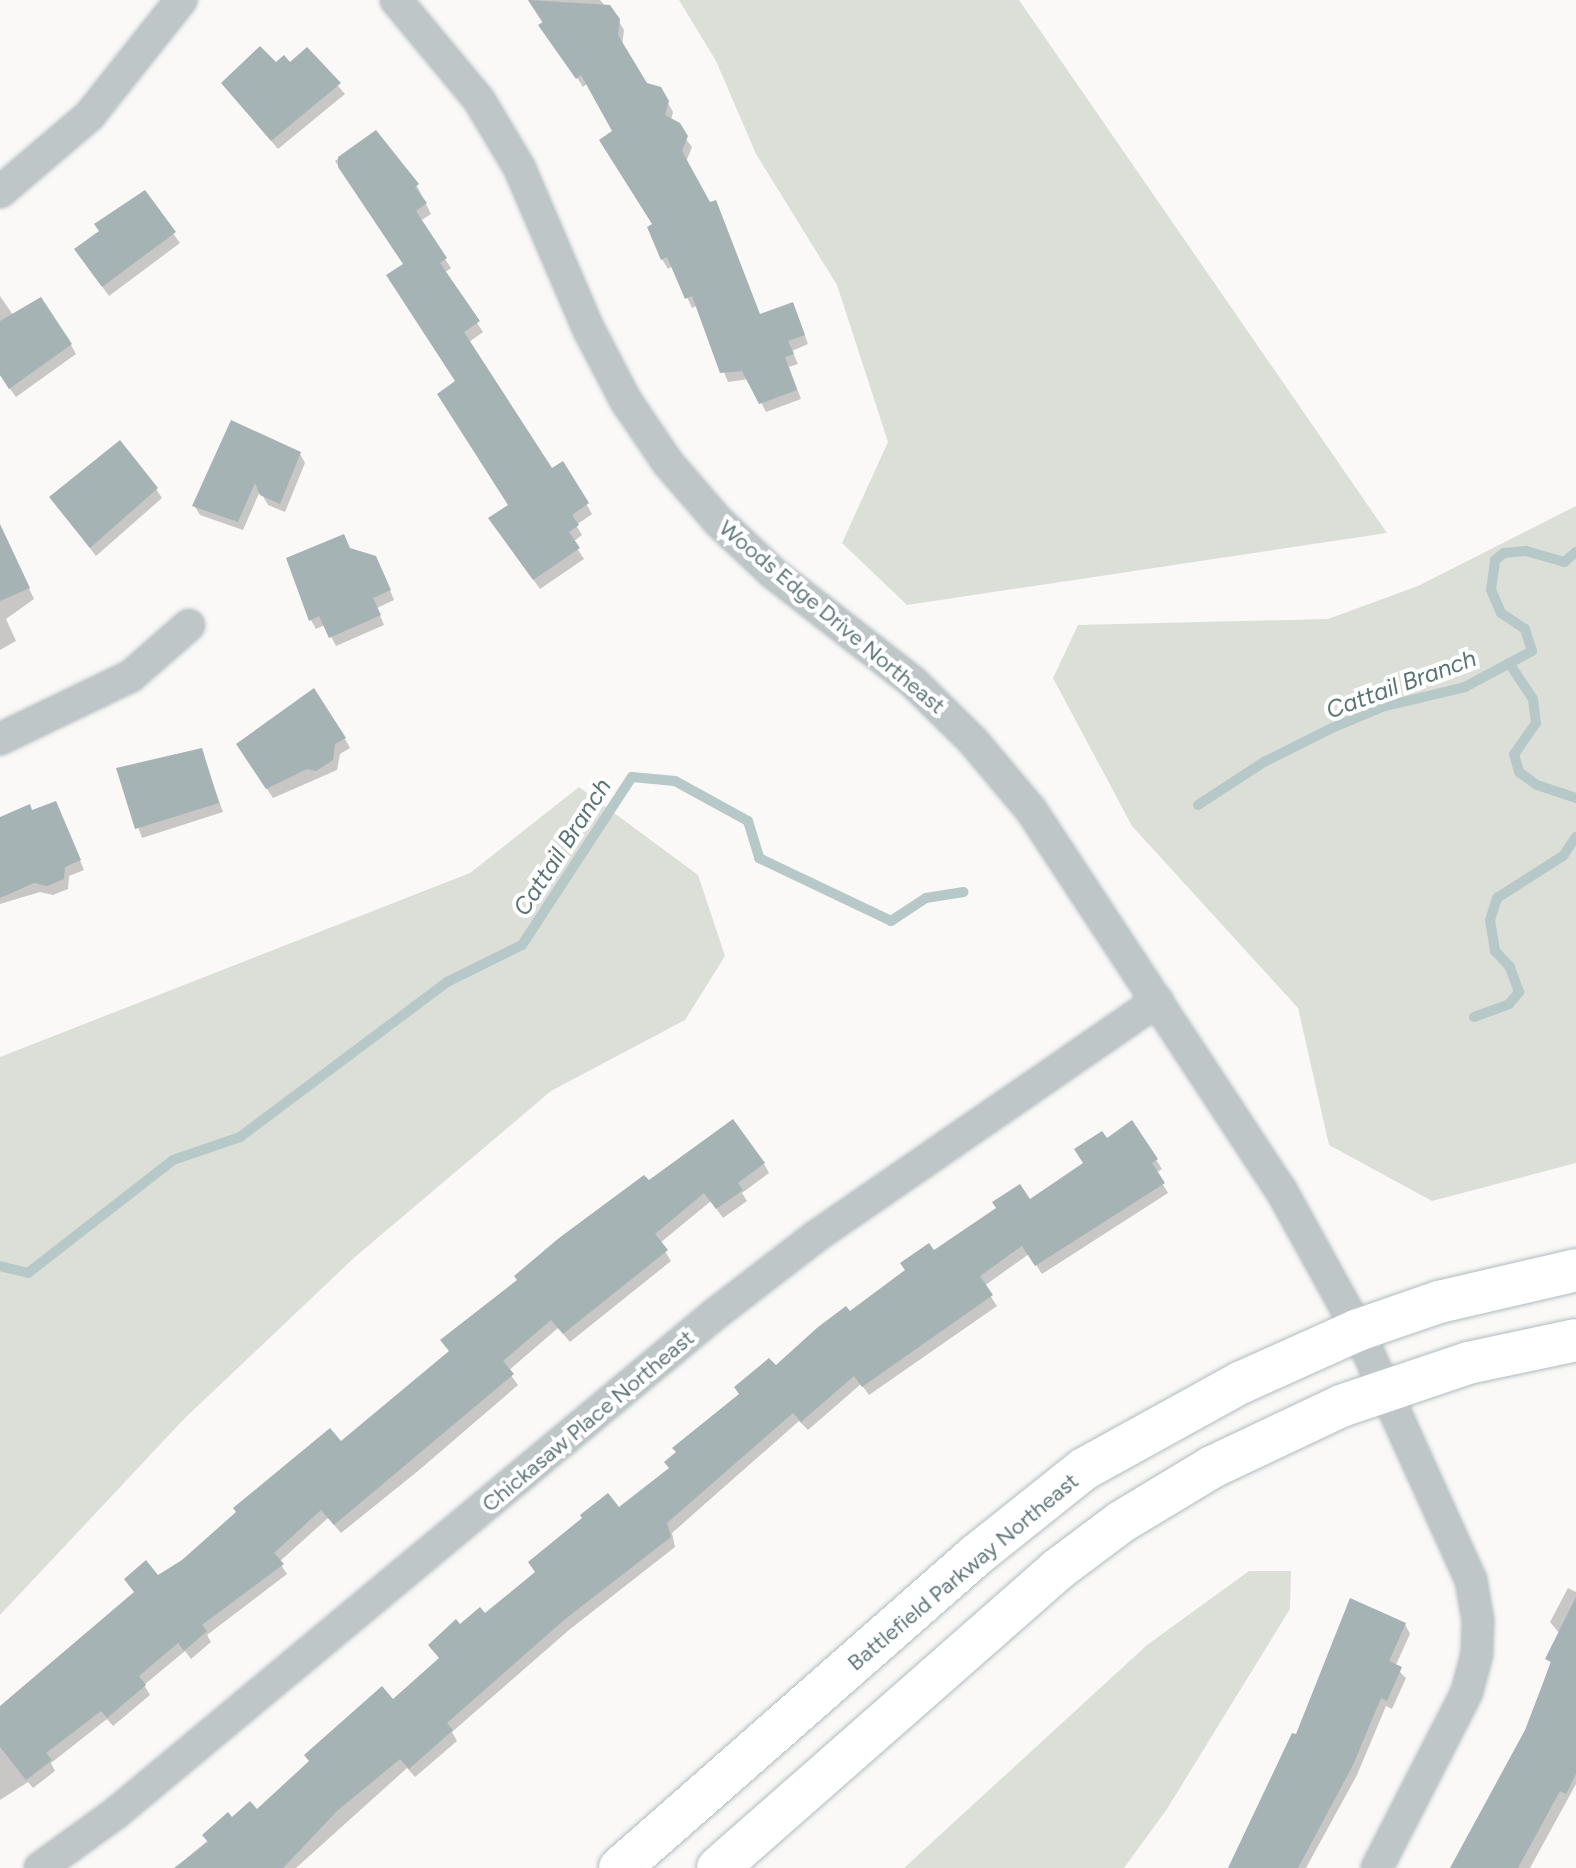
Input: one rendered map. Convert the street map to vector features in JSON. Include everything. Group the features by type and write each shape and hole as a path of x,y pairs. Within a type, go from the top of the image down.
{"main road":[{"name":"Battlefield Parkway Northeast","path":"620,1868 975,1556 1084,1469 1240,1383 1358,1330 1439,1302 1576,1270"},
{"path":"718,1868 1057,1570 1121,1522 1292,1426 1386,1389 1468,1363 1576,1340"}],"street":[{"path":"0,192 90,115 181,0"},
{"name":"Woods Edge Drive Northeast","path":"396,0 479,100 519,167 589,330 626,401 668,463 718,521 773,573 913,682 973,741 1055,844 1281,1190 1358,1330 1471,1580 1478,1621 1477,1654 1467,1692 1377,1868"},
{"path":"0,739 131,676 189,625"},
{"name":"Chickasaw Place Northeast","path":"40,1868 116,1813 752,1286 1157,1001"}],"shaded area":[{"path":"679,0 1019,0 1387,533 907,605 842,543 888,442 837,285 756,154 716,61"},
{"path":"1576,506 1576,1163 1432,1201 1329,1145 1298,1008 1132,826 1053,678 1078,625 1328,619 1418,586"},
{"path":"579,787 698,875 725,956 685,1020 551,1091 355,1257 185,1418 0,1615 0,1057 470,873"},
{"path":"1249,1571 1291,1571 1290,1609 1167,1809 1124,1868 904,1868 1147,1645"}],"building":[{"path":"528,0 610,5 620,19 618,35 647,83 661,87 669,101 665,115 680,123 688,136 682,151 710,202 716,200 760,314 793,302 805,335 788,341 794,354 785,357 797,390 759,404 742,371 720,373 692,296 685,299 667,257 661,260 647,227 652,224 599,140 612,131 581,75 576,79 538,25 543,22"},
{"path":"260,46 276,62 284,55 290,62 307,47 341,83 271,141 221,83"},
{"path":"376,130 419,184 415,187 427,203 416,211 447,258 440,263 480,321 464,332 552,468 563,461 589,503 572,515 579,525 569,532 580,548 533,580 488,518 508,505 437,394 455,381 386,275 403,264 338,167 338,157"},
{"path":"145,190 176,232 102,287 74,249 99,231 94,224"},
{"path":"41,297 72,344 9,389 0,375 0,321"},
{"path":"231,420 301,452 280,504 260,495 255,483 238,522 192,506"},
{"path":"120,440 158,488 90,548 49,497"},
{"path":"0,524 30,588 0,601"},
{"path":"344,534 350,548 376,556 391,590 373,598 381,615 329,638 319,616 309,621 286,558"},
{"path":"314,688 346,738 335,744 333,760 316,771 307,769 266,789 236,744"},
{"path":"202,748 219,803 135,829 116,768"},
{"path":"56,801 81,860 65,867 64,879 47,886 34,883 0,898 0,817 30,804 32,810"},
{"path":"733,1119 765,1163 738,1183 743,1190 716,1209 704,1193 655,1234 668,1250 563,1334 551,1320 503,1361 514,1374 334,1525 321,1510 274,1553 284,1564 202,1625 207,1631 184,1651 178,1643 139,1676 146,1685 107,1718 101,1711 46,1753 52,1760 26,1780 0,1747 0,1706 134,1592 124,1579 146,1560 158,1575 182,1560 236,1512 233,1508 330,1428 341,1441 449,1351 440,1340 517,1280 514,1276 559,1238 644,1175 649,1180"},
{"path":"1132,1120 1158,1159 1152,1163 1165,1183 1035,1266 1022,1246 980,1276 993,1295 862,1387 854,1376 801,1422 793,1413 667,1523 671,1537 564,1620 447,1723 453,1730 409,1769 400,1759 337,1811 283,1868 174,1868 208,1842 202,1835 228,1812 232,1817 250,1801 257,1809 309,1761 304,1755 382,1686 393,1699 439,1658 428,1645 456,1619 460,1624 480,1607 485,1613 535,1572 528,1562 582,1518 580,1515 608,1493 619,1507 669,1468 664,1462 676,1452 672,1448 739,1394 734,1387 769,1358 776,1365 846,1306 850,1311 905,1270 900,1263 929,1243 934,1250 996,1208 992,1202 1020,1184 1030,1199 1083,1163 1074,1149 1102,1131 1107,1138"},
{"path":"1576,1597 1576,1774 1566,1794 1560,1791 1518,1868 1450,1868 1525,1730 1551,1662 1545,1659"},
{"path":"1350,1598 1406,1623 1389,1661 1402,1667 1387,1701 1381,1698 1353,1765 1298,1868 1228,1868 1292,1733 1296,1734"}],"waterway":[{"name":"Cattail Branch","path":"1198,805 1264,762 1332,728 1382,707 1465,687 1532,651 1525,629 1501,613 1491,590 1495,560 1504,553 1526,551 1564,562 1576,552"},
{"path":"1509,663 1533,699 1536,723 1514,754 1519,772 1537,785 1576,798"},
{"name":"Cattail Branch","path":"0,1266 28,1273 173,1160 240,1137 447,982 522,945 632,777 675,781 748,821 759,858 891,921 926,898 964,892"},
{"path":"1474,1017 1509,1004 1519,992 1510,967 1495,951 1490,920 1497,898 1563,856 1576,837"}]}
